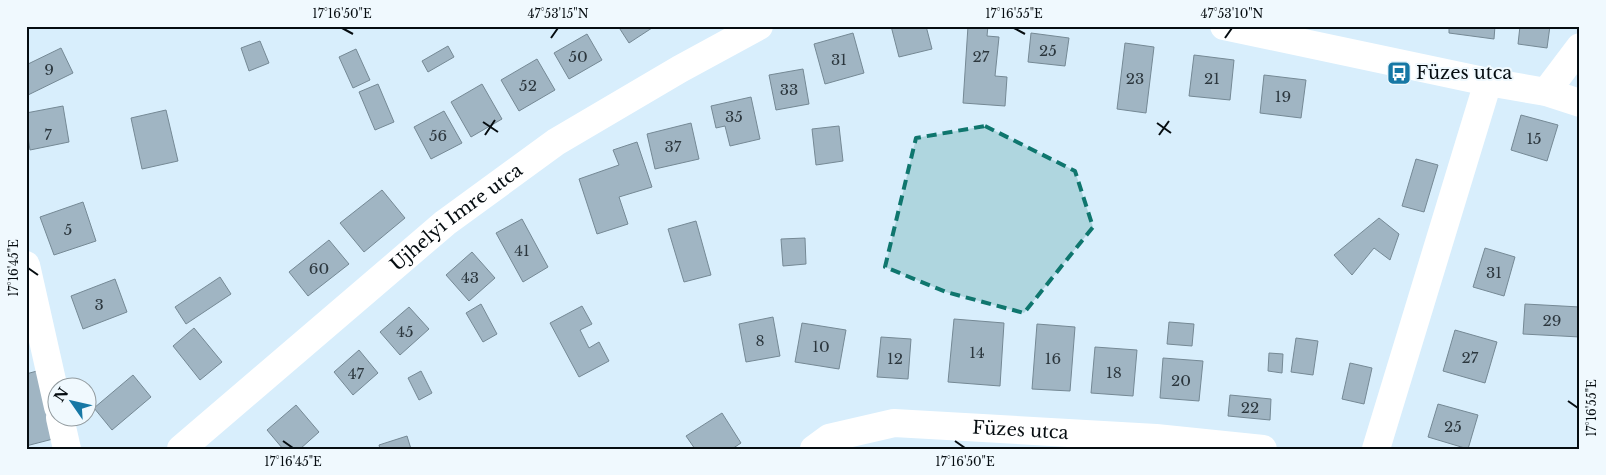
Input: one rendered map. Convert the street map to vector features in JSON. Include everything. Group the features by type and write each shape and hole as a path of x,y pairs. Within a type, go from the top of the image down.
{"street":[{"name":"Ujhelyi Imre utca","path":"181,449 445,223 548,148 680,69 759,26"},
{"path":"1224,26 1488,82 1546,92 1580,103"},
{"path":"1546,92 1580,47"},
{"path":"1376,449 1488,82"},
{"path":"26,265 51,378"},
{"name":"Füzes utca","path":"814,449 829,438 894,423 1156,438 1263,449"},
{"path":"62,428 67,449"}],"highlighted area":[{"path":"985,126 1075,171 1093,227 1024,313 946,292 885,267 916,138"}],"building":[{"path":"618,26 655,26 629,43"},
{"path":"891,26 926,26 932,49 899,57"},
{"path":"968,26 988,26 987,36 999,37 995,76 1007,77 1005,106 963,103"},
{"path":"1449,26 1495,26 1494,39 1449,33"},
{"path":"1520,26 1550,26 1547,48 1518,44"},
{"path":"853,33 864,73 825,84 814,44"},
{"path":"1031,33 1069,38 1065,66 1028,62"},
{"path":"587,34 602,60 569,79 554,53"},
{"path":"260,41 269,63 249,71 241,48"},
{"path":"1125,43 1154,47 1146,113 1117,109"},
{"path":"448,46 454,57 428,72 422,61"},
{"path":"61,48 73,73 28,95 26,65"},
{"path":"356,49 370,80 353,88 339,57"},
{"path":"1194,55 1234,60 1230,100 1189,96"},
{"path":"537,59 555,90 519,111 501,80"},
{"path":"803,69 809,104 776,110 769,75"},
{"path":"1264,75 1306,80 1301,118 1260,113"},
{"path":"378,84 394,122 375,130 359,92"},
{"path":"482,84 502,119 471,137 451,102"},
{"path":"751,97 760,139 730,146 725,126 716,128 711,106"},
{"path":"63,106 69,142 30,150 26,113"},
{"path":"166,110 178,161 142,169 131,118"},
{"path":"444,111 462,143 431,159 414,127"},
{"path":"1521,115 1558,125 1547,161 1511,150"},
{"path":"691,123 699,159 655,169 647,134"},
{"path":"839,126 843,161 816,165 812,129"},
{"path":"637,142 652,187 619,197 628,224 597,234 579,179 619,165 613,150"},
{"path":"1416,159 1438,165 1424,212 1402,206"},
{"path":"382,190 405,218 364,252 340,223"},
{"path":"83,202 96,241 54,255 40,217"},
{"path":"1379,218 1399,234 1390,260 1374,248 1352,275 1334,255"},
{"path":"522,219 548,267 523,282 496,233"},
{"path":"696,221 711,275 684,282 668,229"},
{"path":"805,238 806,264 783,266 781,239"},
{"path":"329,240 349,264 308,296 289,272"},
{"path":"1485,248 1515,257 1504,296 1473,287"},
{"path":"472,252 495,278 469,301 446,275"},
{"path":"220,277 231,294 186,324 175,307"},
{"path":"115,279 127,312 83,329 71,296"},
{"path":"481,304 497,334 483,342 466,313"},
{"path":"1525,304 1580,307 1580,337 1523,334"},
{"path":"582,306 592,324 580,330 589,348 599,342 609,361 579,377 550,323"},
{"path":"409,307 429,329 400,355 380,332"},
{"path":"773,317 780,356 746,362 739,324"},
{"path":"954,319 1004,323 1000,386 948,382"},
{"path":"1169,322 1194,324 1192,346 1167,344"},
{"path":"802,323 846,330 839,369 795,362"},
{"path":"1037,324 1075,327 1070,391 1032,389"},
{"path":"194,328 222,362 200,380 173,346"},
{"path":"1455,330 1497,342 1485,383 1443,371"},
{"path":"881,337 911,339 908,379 877,377"},
{"path":"1296,338 1318,341 1313,375 1291,372"},
{"path":"1095,347 1137,350 1133,396 1091,393"},
{"path":"359,350 378,373 353,395 334,372"},
{"path":"1269,353 1283,354 1282,373 1268,371"},
{"path":"1163,358 1203,361 1199,401 1160,398"},
{"path":"1350,363 1372,368 1364,404 1342,399"},
{"path":"37,371 48,418 48,428 50,428 53,439 26,446 26,374"},
{"path":"421,371 432,393 419,400 408,378"},
{"path":"133,375 151,397 112,430 98,413 98,405"},
{"path":"1230,395 1271,399 1270,420 1228,416"},
{"path":"1438,404 1478,415 1468,449 1428,437"},
{"path":"296,405 319,432 300,449 283,449 267,430"},
{"path":"722,413 741,443 732,449 695,449 686,436"},
{"path":"407,436 411,449 380,449 379,445"}],"place":[{"name":"Füzes utca","path":"1399,73"}]}
